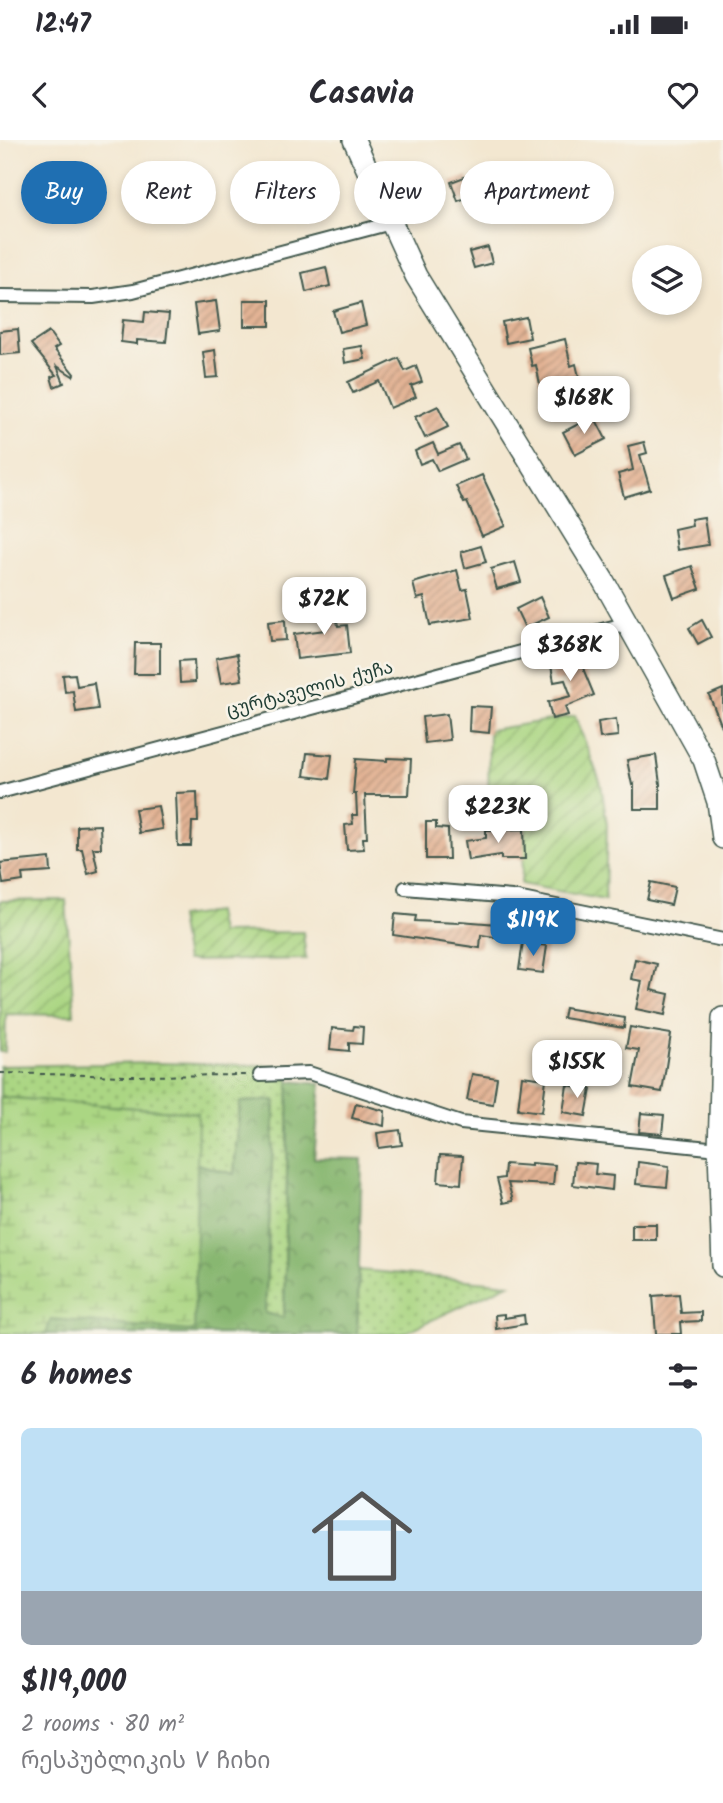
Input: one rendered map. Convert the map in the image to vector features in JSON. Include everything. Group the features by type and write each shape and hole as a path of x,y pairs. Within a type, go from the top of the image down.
{"main road":[{"path":"354,140 363,161"},
{"path":"391,224 416,276 604,580 704,760 720,799 723,838"},
{"path":"723,1018 719,1149 723,1266"}],"street":[{"path":"0,296 93,297 133,291 387,224"},
{"name":"ცურტაველის ქუჩა","path":"0,792 628,623"},
{"path":"405,888 512,897 723,940"},
{"path":"260,1075 309,1073 461,1123 719,1149"}],"path":[{"path":"0,1073 260,1075"}],"green space":[{"path":"575,716 601,784 607,824 605,900 521,884 526,822 488,817 489,730"},
{"path":"66,900 74,1015 6,1014 5,1052 0,1052 0,901"},
{"path":"216,912 220,933 303,932 306,959 186,961 179,917"},
{"path":"157,1063 286,1066 289,1081 284,1318 265,1313 275,1101 240,1102 234,1174 197,1164 197,1113 0,1097 0,1066"},
{"path":"289,1081 321,1084 314,1158 362,1159 357,1334 46,1334 51,1319 194,1331 197,1164 234,1174 240,1102 275,1100 265,1313 284,1318"},
{"path":"0,1097 198,1113 194,1331 51,1319 46,1334 0,1334"},
{"path":"359,1270 509,1284 402,1334 357,1334"}],"building":[{"path":"460,179 460,200 458,201 451,182"},
{"path":"488,247 492,263 474,268 469,252"},
{"path":"326,267 330,286 306,292 302,273"},
{"path":"244,300 270,300 270,326 244,326"},
{"path":"216,301 220,331 198,334 194,304"},
{"path":"361,303 366,325 339,332 333,311"},
{"path":"145,312 169,314 166,342 121,342 123,320 144,322"},
{"path":"526,317 530,338 506,343 502,322"},
{"path":"18,329 20,353 0,355 0,331"},
{"path":"49,332 59,346 54,349 74,374 73,376 57,366 64,383 54,387 51,377 56,375 31,344"},
{"path":"565,339 571,366 576,364 581,385 542,394 536,365 532,366 528,348"},
{"path":"362,346 365,359 345,363 343,349"},
{"path":"215,350 218,377 206,378 203,352"},
{"path":"399,358 405,371 416,366 422,382 411,386 416,397 390,408 379,381 353,393 348,382"},
{"path":"438,406 448,427 425,438 415,417"},
{"path":"594,416 606,439 575,455 563,432"},
{"path":"644,442 647,453 640,455 650,489 624,497 618,474 633,470 628,446"},
{"path":"433,443 438,454 459,445 466,459 438,471 432,459 420,464 415,451"},
{"path":"482,475 506,526 482,536 467,502 464,503 456,486"},
{"path":"704,517 708,545 677,550 674,529 692,525 691,519"},
{"path":"481,546 486,562 465,568 461,552"},
{"path":"515,562 521,582 497,589 491,569"},
{"path":"692,566 700,589 674,598 666,575"},
{"path":"457,570 462,590 467,589 473,618 430,625 424,597 417,599 413,583"},
{"path":"332,592 338,626 347,625 350,653 297,659 294,634 325,630 328,627 323,594"},
{"path":"540,597 549,617 525,628 516,609"},
{"path":"285,620 286,640 270,641 268,622"},
{"path":"702,620 711,637 698,644 689,628"},
{"path":"135,643 160,643 160,674 134,674"},
{"path":"237,654 242,680 221,683 216,658"},
{"path":"580,654 594,695 565,707 568,715 552,719 548,702 571,696 565,680 554,682 550,660"},
{"path":"194,660 195,682 180,683 179,661"},
{"path":"75,674 77,686 94,683 98,709 76,712 73,691 65,692 63,675"},
{"path":"723,689 723,729 709,695"},
{"path":"470,706 491,707 489,733 469,731"},
{"path":"447,714 450,740 425,743 422,717"},
{"path":"616,719 618,736 600,738 598,722"},
{"path":"307,753 332,755 329,779 304,776"},
{"path":"656,755 660,809 634,809 634,784 632,785 627,760"},
{"path":"387,758 411,759 409,795 365,795 367,838 363,838 364,849 347,850 345,825 353,824 352,815 357,815 356,794 353,794 356,759 387,761"},
{"path":"197,792 198,822 192,822 191,846 178,846 176,793"},
{"path":"158,806 162,829 139,833 135,809"},
{"path":"426,822 436,822 436,828 448,829 449,859 426,859"},
{"path":"100,825 101,848 93,848 98,871 88,874 82,849 77,849 77,826"},
{"path":"524,829 525,859 501,859 501,855 468,860 465,841 486,838 486,830"},
{"path":"50,858 51,872 22,874 23,881 3,884 0,863"},
{"path":"651,882 675,887 671,905 647,900"},
{"path":"395,914 416,916 415,921 510,925 508,939 481,935 480,948 393,935"},
{"path":"523,942 547,946 543,973 519,970"},
{"path":"635,959 657,964 651,990 669,994 665,1015 636,1009 642,981 631,979"},
{"path":"565,1008 625,1018 624,1028 563,1018"},
{"path":"354,1026 363,1027 362,1044 349,1043 349,1051 330,1049 332,1028 353,1030"},
{"path":"630,1027 671,1034 662,1092 632,1087 639,1050 626,1048"},
{"path":"472,1074 497,1078 493,1104 467,1100"},
{"path":"522,1076 546,1079 542,1112 518,1109"},
{"path":"567,1085 591,1089 586,1116 563,1112"},
{"path":"356,1103 385,1111 384,1126 352,1118"},
{"path":"641,1113 664,1115 662,1134 639,1132"},
{"path":"400,1130 402,1145 379,1148 377,1133"},
{"path":"440,1155 463,1156 461,1184 438,1182"},
{"path":"575,1162 596,1164 595,1174 613,1176 612,1190 573,1185"},
{"path":"638,1162 669,1166 667,1187 636,1184"},
{"path":"531,1163 555,1165 553,1185 508,1183 513,1201 503,1203 497,1179 504,1178 505,1164 531,1166"},
{"path":"632,1224 656,1224 656,1240 632,1240"},
{"path":"679,1294 681,1313 701,1312 701,1321 680,1322 681,1334 656,1334 653,1296"},
{"path":"504,1314 504,1318 524,1315 525,1324 496,1329 495,1315"}]}
